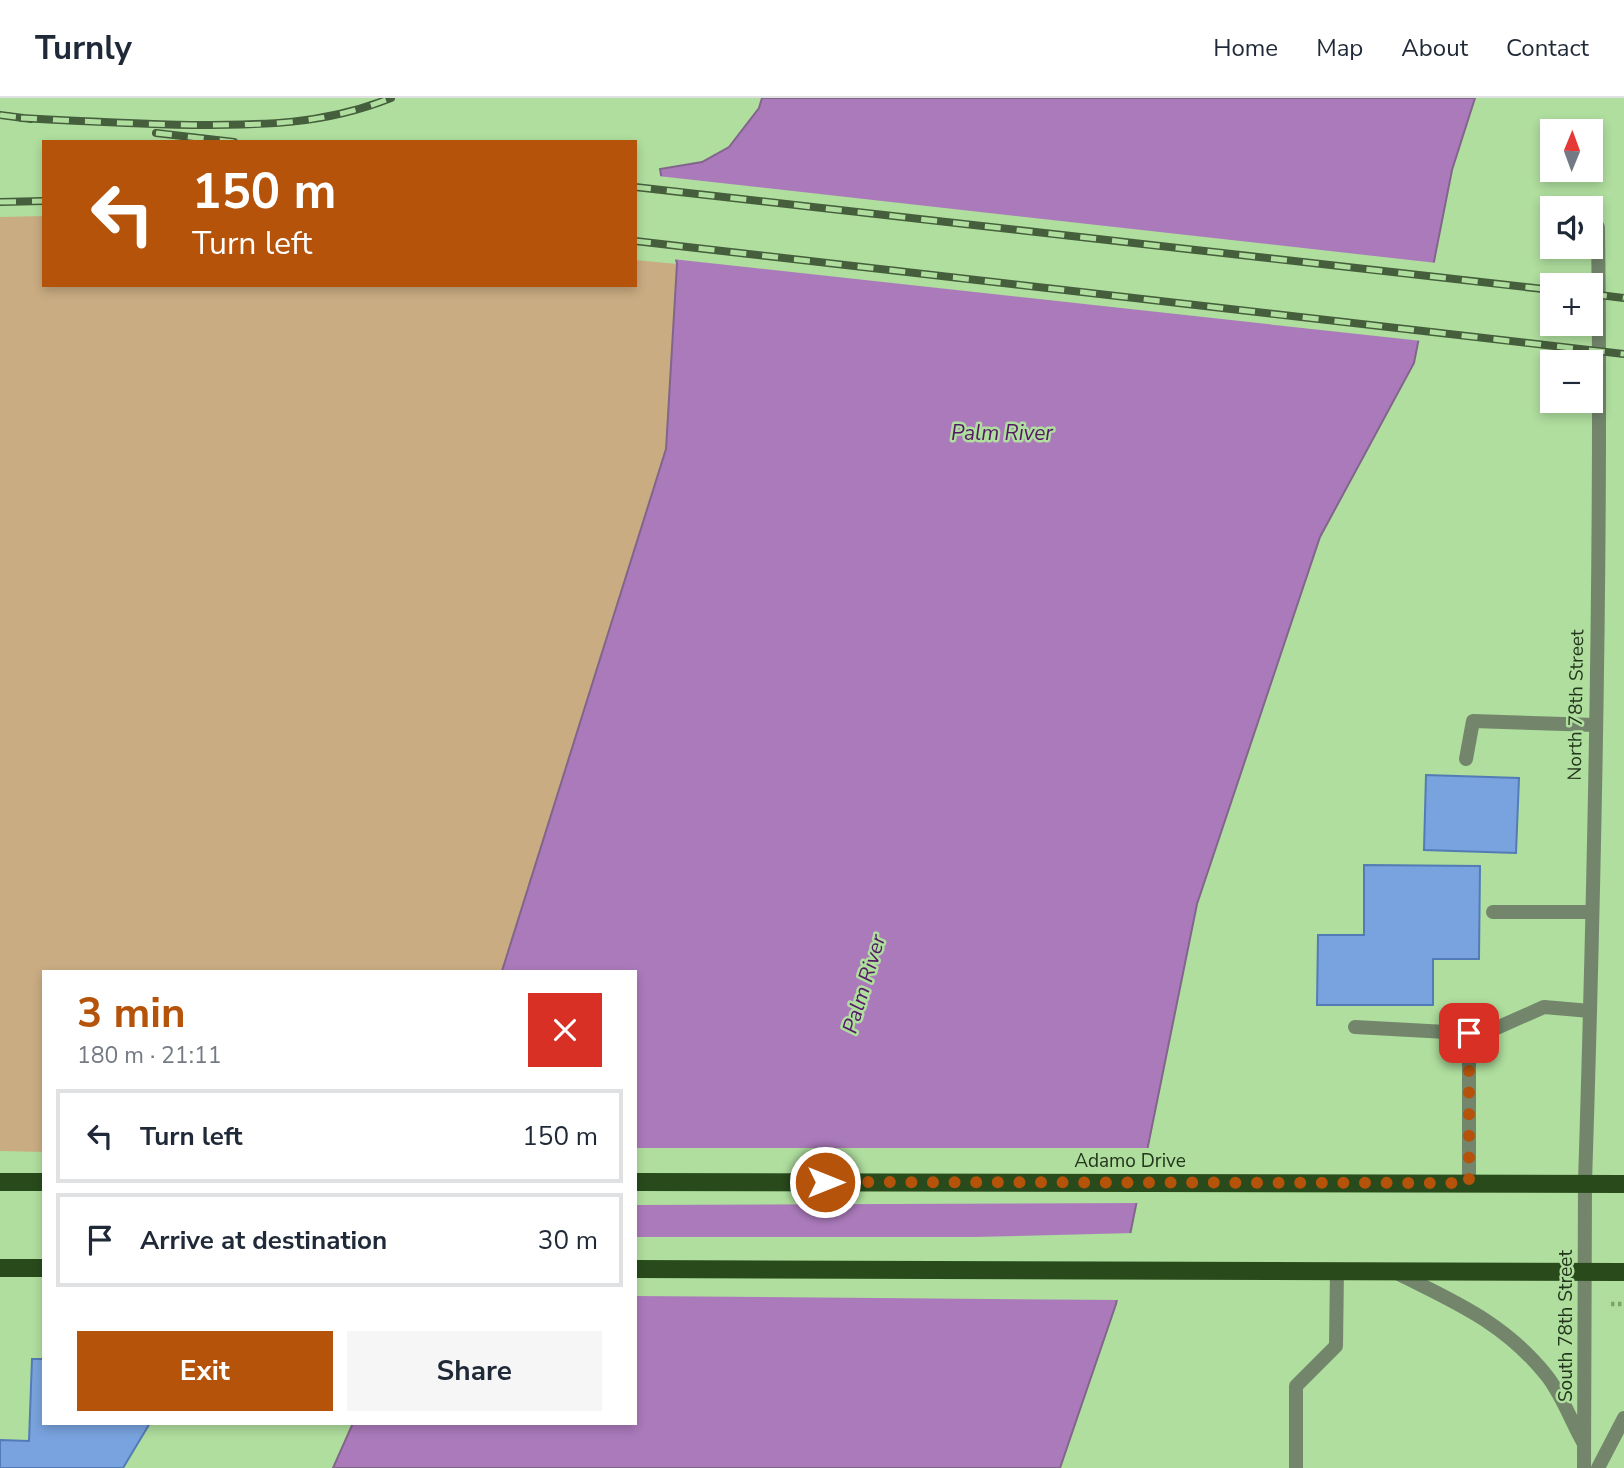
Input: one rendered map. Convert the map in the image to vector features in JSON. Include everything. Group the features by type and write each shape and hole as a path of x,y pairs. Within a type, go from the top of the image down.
{"main road":[{"path":"0,1182 42,1182"},
{"name":"Adamo Drive","path":"637,1182 1624,1184"},
{"path":"0,1268 42,1268"},
{"path":"637,1269 1624,1272"}],"street":[{"name":"North 78th Street","path":"1585,1183 1591,1011 1598,510 1598,259"},
{"path":"1466,759 1473,722 1595,725"},
{"path":"1493,912 1592,912"},
{"path":"1355,1027 1483,1034 1544,1007 1591,1011"},
{"path":"1469,1033 1469,1183"},
{"name":"South 78th Street","path":"1584,1468 1585,1183"},
{"path":"1296,1468 1296,1386 1336,1346 1337,1270"},
{"path":"1393,1270 1478,1313 1518,1344 1549,1378 1584,1445"},
{"path":"1598,1468 1624,1418"}],"path":[{"path":"1611,1304 1624,1304"}],"shaded area":[{"path":"42,216 42,287 637,287 637,260 677,264 666,449 502,970 42,970 42,1152 0,1151 0,217"}],"water":[{"name":"Palm River","path":"762,98 1475,98 1452,170 1414,363 1320,537 1197,904 1116,1304 1060,1468 333,1468 352,1425 637,1425 637,970 502,970 666,449 677,264 660,169 702,162 729,147 759,108"}],"pier":[{"path":"658,176 1437,263 1422,341 672,259"},
{"path":"637,1148 1151,1148 1140,1203 637,1205"},
{"path":"1134,1233 1120,1300 637,1296 637,1237 973,1237"}],"building":[{"path":"1426,775 1519,778 1516,853 1424,850"},
{"path":"1364,865 1480,866 1479,959 1433,959 1433,1005 1317,1005 1318,935 1364,935"},
{"path":"32,1359 42,1359 42,1425 149,1425 123,1468 0,1468 0,1440 29,1441"}],"railway":[{"path":"21,118 171,125 268,124 341,114 391,98"},
{"path":"0,115 31,119"},
{"path":"156,133 217,140"},
{"path":"637,187 1540,289"},
{"path":"0,202 42,201"},
{"path":"637,241 1624,354"},
{"path":"1603,295 1624,298"}],"route":[{"path":"825,1182 1469,1183 1469,1033"}]}
